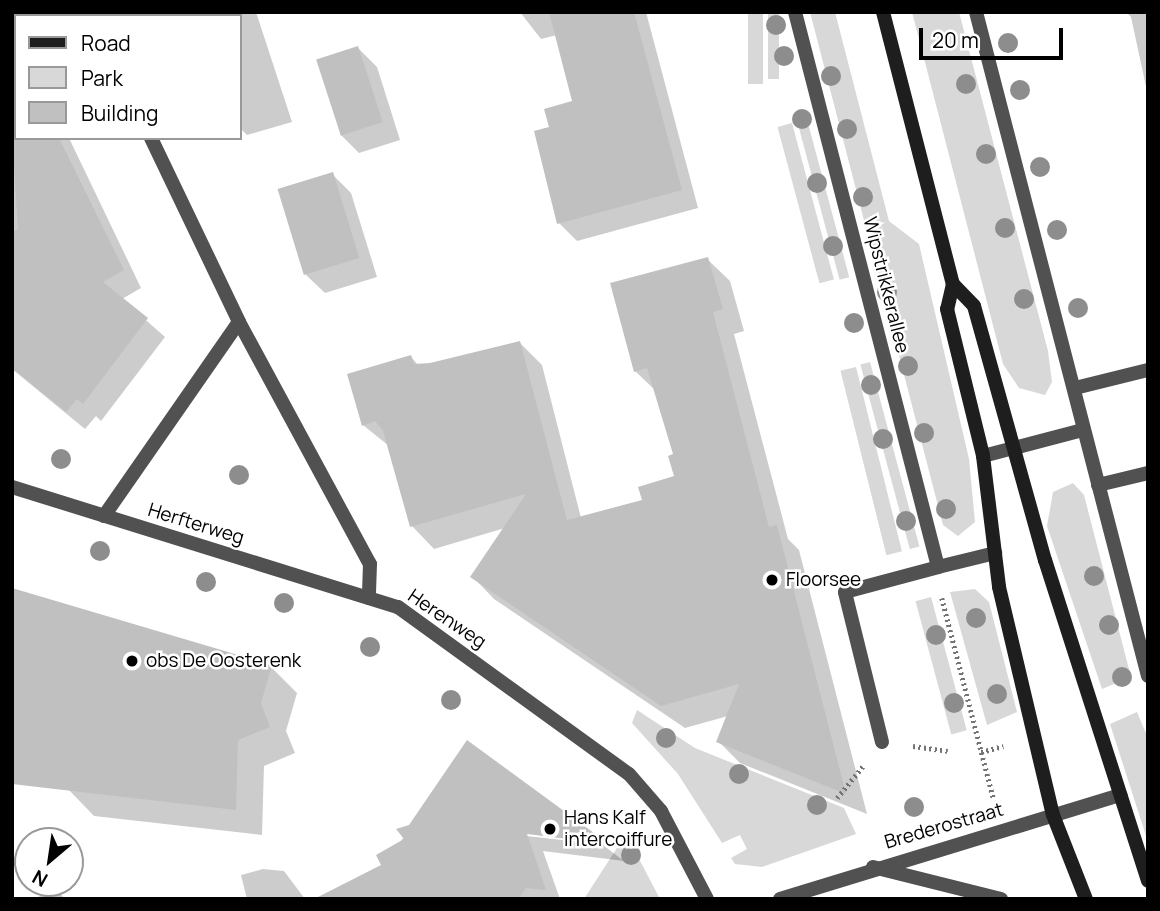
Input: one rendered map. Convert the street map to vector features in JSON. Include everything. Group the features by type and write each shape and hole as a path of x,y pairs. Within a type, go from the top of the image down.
{"main road":[{"path":"883,12 953,284 947,309 983,456 995,553 1053,815 1086,899"},
{"path":"953,284 974,306 1013,447 1148,881"}],"street":[{"name":"Wipstrikkerallee","path":"795,12 938,567"},
{"path":"976,12 1148,676"},
{"path":"153,140 239,322 370,564 369,598"},
{"path":"104,516 239,322"},
{"path":"1075,387 1148,370"},
{"path":"983,456 1083,430"},
{"path":"1098,485 1148,472"},
{"name":"Herfterweg","path":"12,487 369,598"},
{"path":"882,742 845,592 995,553"},
{"name":"Herenweg","path":"369,598 398,607 629,774 661,811 707,899"},
{"name":"Brederostraat","path":"780,899 872,867 1120,795"},
{"path":"872,867 1001,899"}],"path":[{"path":"938,567 981,752"},
{"path":"837,798 882,742"}],"green space":[{"path":"748,12 763,12 763,84 748,84"},
{"path":"768,12 779,12 779,79 768,79"},
{"path":"810,12 835,12 889,221 919,244 969,459 975,522 958,536 943,525"},
{"path":"912,12 959,12 1048,351 1052,382 1045,395 1019,388 1003,364"},
{"path":"805,112 849,277 840,280 795,115"},
{"path":"792,123 834,279 819,283 778,127"},
{"path":"870,362 919,546 910,549 860,365"},
{"path":"856,367 902,551 886,555 840,371"},
{"path":"1073,483 1084,495 1131,677 1102,689 1047,526 1053,492"},
{"path":"975,589 989,602 1017,712 987,725 950,592"},
{"path":"931,597 967,730 951,734 916,601"},
{"path":"637,710 695,748 844,808 856,834 762,867 735,864 731,858 747,849 740,835 722,843 678,774 632,723"},
{"path":"1137,712 1148,738 1148,842 1110,724"},
{"path":"626,834 660,899 584,899"}],"building":[{"path":"549,12 634,12 682,190 557,224 534,131 549,127 544,109 572,101"},
{"path":"358,46 383,122 341,136 316,60"},
{"path":"12,138 60,140 124,270 103,282 148,318 83,404 77,399 66,412 12,368 12,232 18,229"},
{"path":"333,172 359,258 304,275 278,189"},
{"path":"708,257 723,309 713,312 769,527 777,525 846,794 716,742 739,684 661,706 470,577 526,494 410,527 383,431 375,421 362,426 347,374 411,355 414,364 430,363 520,341 567,520 642,500 638,487 674,476 668,456 673,454 647,368 634,372 610,283"},
{"path":"12,588 272,665 261,703 270,727 238,740 236,810 12,784"},
{"path":"467,740 609,844 527,834 546,890 526,888 518,899 314,899 381,865 376,855 404,839 396,829 409,825"}],"place":[{"name":"Floorsee","path":"772,580"},
{"name":"obs De Oosterenk","path":"132,661"},
{"name":"Hans Kalf intercoiffure","path":"550,829"}]}
